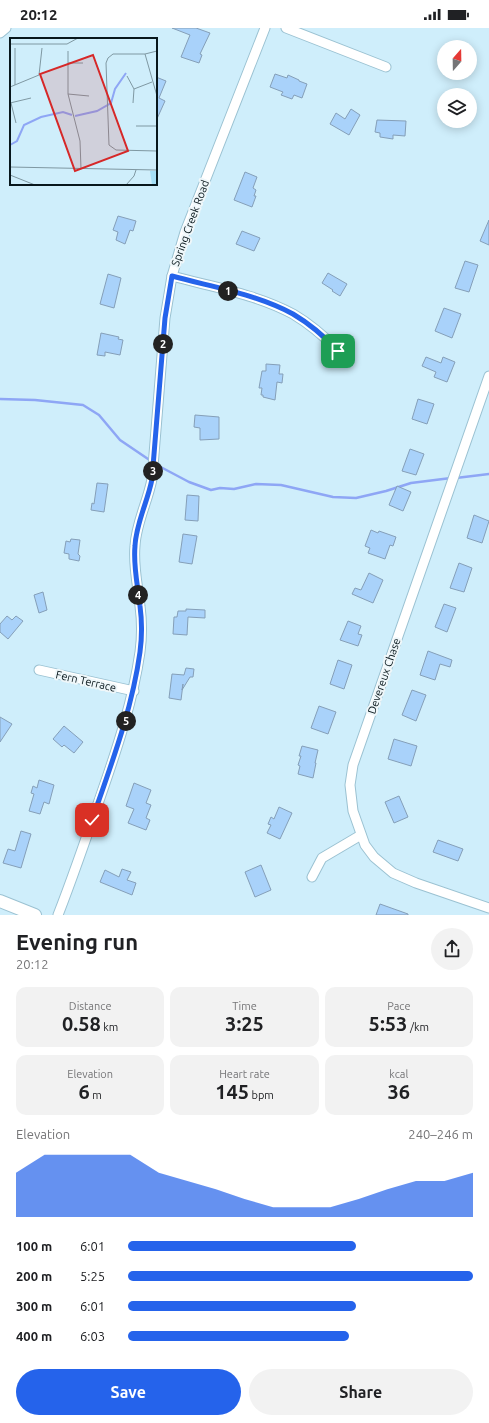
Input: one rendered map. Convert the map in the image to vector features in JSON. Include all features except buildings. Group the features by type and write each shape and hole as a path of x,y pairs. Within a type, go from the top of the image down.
{"street":[{"path":"0,32 6,28"},
{"name":"Spring Creek Road","path":"58,915 78,864 122,734 134,691 140,650 141,628 135,570 135,546 138,527 149,496 152,479 165,318 172,276 185,232 265,28"},
{"path":"286,28 386,67"},
{"path":"172,276 253,298 277,307 294,315 310,326 338,351"},
{"name":"Devereux Chase","path":"489,376 353,765 350,785 352,811 365,845 374,857 393,874 489,908"},
{"name":"Fern Terrace","path":"39,670 134,691"},
{"path":"312,877 322,858 361,835"},
{"path":"0,901 35,915"}],"waterway":[{"path":"0,399 35,400 83,405 99,415 120,440 151,461"},
{"path":"155,464 189,482 211,490 220,488 234,489 256,484 281,485 333,497 356,498 411,483 451,478"},
{"path":"456,478 489,474"}],"route":[{"path":"92,820 122,734 134,691 140,650 141,628 135,570 135,546 138,527 149,496 152,479 165,318 172,276 253,298 277,307 294,315 310,326 338,351"}]}
